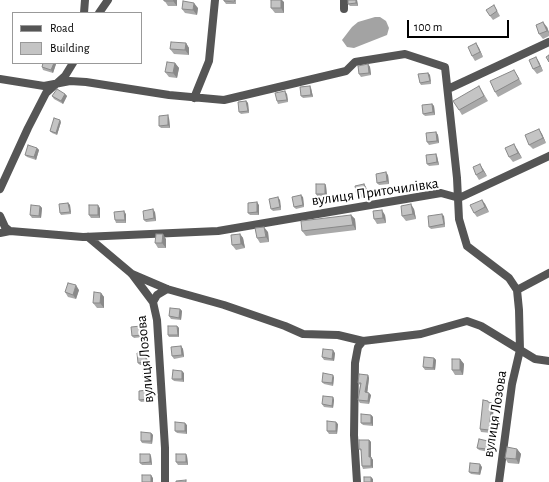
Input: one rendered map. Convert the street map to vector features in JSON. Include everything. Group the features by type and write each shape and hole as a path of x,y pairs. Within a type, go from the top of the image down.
{"street":[{"path":"84,12 85,0"},
{"path":"100,12 108,0"},
{"path":"194,98 209,61 215,0"},
{"path":"344,0 344,9"},
{"path":"448,89 549,42"},
{"name":"вулиця Приточилівка","path":"0,79 35,85 86,82 194,98 224,100 346,70 355,62 405,54 445,68 459,198 441,193 218,231 88,237 10,231 0,233"},
{"path":"0,196 1,188 46,93 65,76 71,64"},
{"path":"549,156 459,198 459,219 467,246 509,278 517,290 549,273"},
{"path":"0,216 5,227 10,231"},
{"name":"вулиця Лозова","path":"88,237 132,274 153,302 158,327 165,448 165,482"},
{"path":"132,274 167,288 285,326 303,334 338,335 362,341 421,334 467,321 481,326 535,359 549,361"},
{"path":"153,302 157,295 167,288"},
{"name":"вулиця Лозова","path":"499,482 512,384 520,350 520,310 517,290"},
{"path":"357,482 354,434 355,363 358,347 362,341"}],"shaded area":[{"path":"380,17 386,21 389,28 387,35 354,48 347,47 342,40 352,27 358,22"}],"building":[{"path":"224,0 235,0 234,2"},
{"path":"271,0 281,0 281,8 271,8"},
{"path":"348,0 356,0 356,3 348,4"},
{"path":"183,1 194,3 193,10 182,9"},
{"path":"494,5 497,11 490,16 486,10"},
{"path":"543,22 547,31 539,34 536,25"},
{"path":"171,42 186,43 185,50 170,49"},
{"path":"476,43 480,52 472,56 468,47"},
{"path":"549,55 549,62 546,57"},
{"path":"536,57 540,66 533,69 529,60"},
{"path":"167,62 175,63 173,73 165,72"},
{"path":"43,64 54,64 51,70 42,67"},
{"path":"368,64 369,73 359,74 358,66"},
{"path":"514,70 519,79 495,92 490,81"},
{"path":"428,73 430,81 420,83 418,74"},
{"path":"310,86 311,95 301,96 300,87"},
{"path":"479,86 484,96 459,110 453,101"},
{"path":"57,89 65,94 61,101 52,96"},
{"path":"285,91 287,100 277,101 275,93"},
{"path":"246,101 248,111 239,112 238,102"},
{"path":"432,104 433,112 423,114 422,105"},
{"path":"168,115 168,125 159,126 159,116"},
{"path":"54,118 60,120 56,133 50,131"},
{"path":"539,129 543,138 529,145 525,135"},
{"path":"436,132 437,141 427,142 426,133"},
{"path":"514,144 518,153 509,157 505,148"},
{"path":"28,145 37,148 34,157 25,155"},
{"path":"436,154 437,162 427,164 426,155"},
{"path":"480,164 483,171 476,175 473,167"},
{"path":"386,172 387,181 377,183 376,174"},
{"path":"316,184 325,184 325,194 316,194"},
{"path":"364,184 366,194 357,196 355,186"},
{"path":"301,195 303,205 294,207 292,197"},
{"path":"278,197 280,207 271,209 269,199"},
{"path":"482,200 485,207 474,213 470,205"},
{"path":"257,202 257,212 248,213 248,203"},
{"path":"68,203 70,212 60,213 59,204"},
{"path":"411,204 413,214 402,216 401,206"},
{"path":"31,205 40,206 39,216 30,215"},
{"path":"89,205 98,205 98,215 89,215"},
{"path":"153,209 154,218 144,220 143,211"},
{"path":"382,210 383,218 374,219 373,211"},
{"path":"124,211 125,220 115,220 114,212"},
{"path":"442,214 444,224 429,227 428,216"},
{"path":"351,215 353,225 302,231 301,221"},
{"path":"264,227 266,237 257,238 255,228"},
{"path":"156,234 163,234 162,243 155,243"},
{"path":"240,234 241,244 232,245 231,235"},
{"path":"68,283 76,285 73,295 65,292"},
{"path":"94,292 101,293 100,303 93,303"},
{"path":"170,308 180,309 179,318 169,316"},
{"path":"141,326 142,335 132,336 131,327"},
{"path":"168,326 177,326 178,335 168,335"},
{"path":"181,346 182,355 172,356 171,347"},
{"path":"323,349 333,350 332,359 322,357"},
{"path":"146,352 146,362 138,363 137,353"},
{"path":"424,357 434,358 433,368 423,367"},
{"path":"452,359 460,359 460,370 452,370"},
{"path":"143,368 148,368 149,378 143,378"},
{"path":"173,370 182,371 182,379 172,379"},
{"path":"323,373 333,375 332,383 322,382"},
{"path":"359,374 368,375 365,392 369,393 368,401 358,400 361,383 358,383"},
{"path":"148,390 149,399 139,400 139,391"},
{"path":"323,396 333,397 332,406 322,404"},
{"path":"483,400 492,403 489,430 480,429"},
{"path":"361,414 371,415 371,423 361,423"},
{"path":"327,421 336,422 336,431 327,431"},
{"path":"175,422 185,423 185,431 175,431"},
{"path":"141,432 151,433 151,441 141,441"},
{"path":"479,439 488,441 487,449 477,448"},
{"path":"359,440 369,440 369,457 371,457 371,466 362,466"},
{"path":"507,447 517,449 516,459 505,458"},
{"path":"140,454 150,454 150,462 140,463"},
{"path":"176,454 186,454 186,462 176,462"},
{"path":"470,463 480,464 479,473 469,472"},
{"path":"142,475 151,475 151,482 142,482"},
{"path":"364,477 371,477 371,482 364,482"},
{"path":"186,480 186,482 176,482 176,481"}]}
